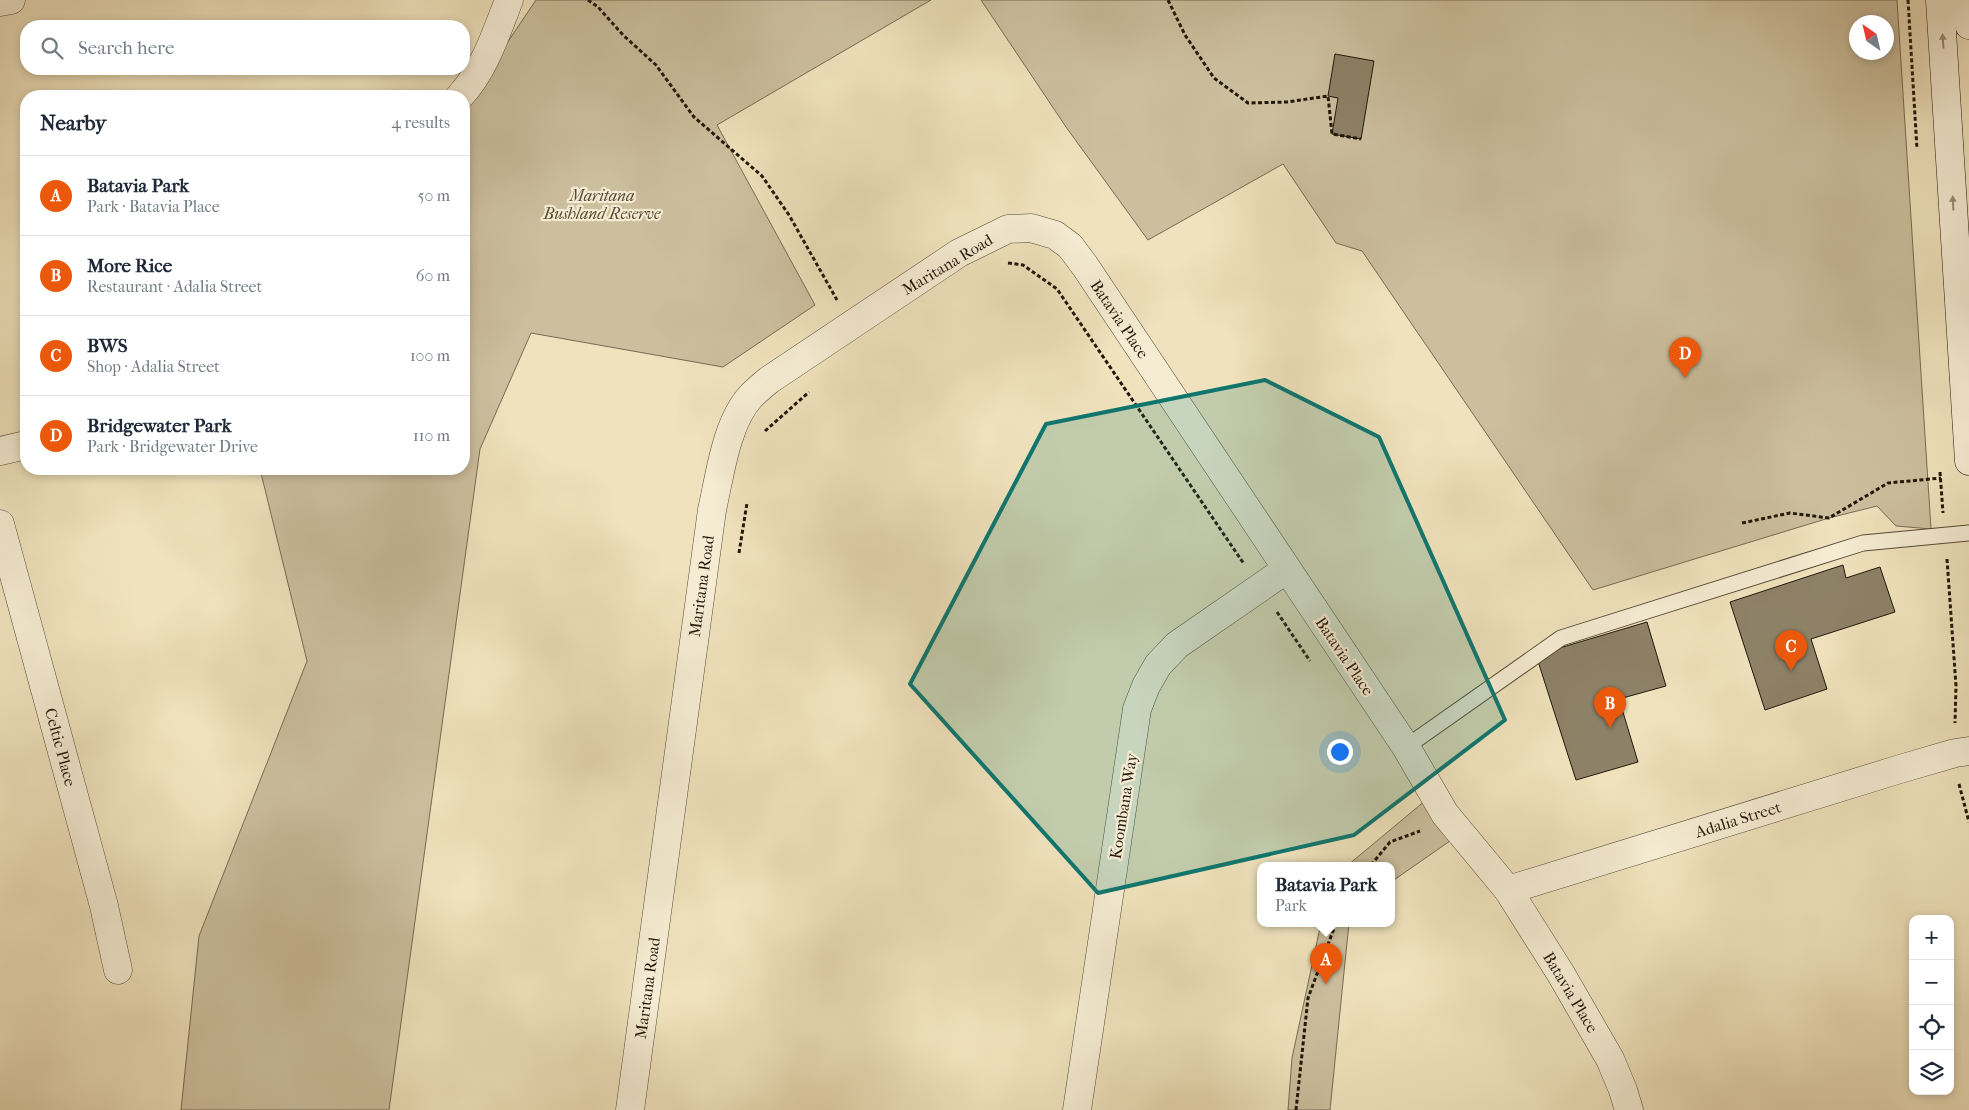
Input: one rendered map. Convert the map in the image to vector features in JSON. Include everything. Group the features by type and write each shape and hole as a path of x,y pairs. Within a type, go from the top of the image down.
{"street":[{"path":"0,2 11,0"},
{"path":"466,90 487,56 509,0"},
{"path":"1940,0 1969,461"},
{"path":"1967,0 1969,25"},
{"name":"Maritana Road","path":"630,1110 712,510 727,442 738,417 750,397 769,380 958,254 1008,229 1031,228"},
{"name":"Batavia Place","path":"1031,228 1055,235 1070,246 1406,747 1446,814 1508,890 1610,1058 1629,1110"},
{"path":"0,451 20,446"},
{"name":"Celtic Place","path":"0,524 104,906 118,970"},
{"name":"Koombana Way","path":"1076,1110 1137,709 1146,686 1158,665 1177,645 1286,568"},
{"name":"Adalia Street","path":"1508,890 1955,753 1969,751"}],"lane":[{"path":"1406,747 1561,638 1863,543 1969,532"}],"path":[{"path":"588,0 598,7 623,35 656,65 694,117 762,176 812,255 850,326"},
{"path":"1168,0 1185,36 1214,78 1248,103 1287,102 1328,96 1332,134 1361,139"},
{"path":"1006,262 1023,265 1057,289 1312,664"},
{"path":"764,433 814,387"},
{"path":"1742,523 1790,513 1830,518 1888,484 1941,478"},
{"path":"738,558 747,498"},
{"path":"1373,862 1390,842 1424,829 1446,814"},
{"path":"1296,1110 1308,998 1335,927"}],"highlighted area":[{"path":"1265,380 1379,437 1505,720 1354,835 1098,893 910,684 1046,424"}],"green space":[{"name":"Maritana Bushland Reserve","path":"536,0 931,0 717,125 815,305 723,367 531,333 480,449 389,1110 181,1110 199,936 307,661 261,475 470,475 470,98"},
{"path":"981,0 1897,0 1931,529 1896,526 1877,506 1829,518 1593,590 1362,251 1336,243 1283,164 1148,240 1066,127"},
{"path":"1432,795 1460,834 1395,879 1395,862 1352,862"},
{"path":"1320,927 1349,927 1330,1110 1288,1110 1292,1058"}],"building":[{"path":"1335,54 1374,61 1361,139 1332,134 1338,98 1328,96"},
{"path":"1843,565 1846,578 1880,567 1895,612 1811,639 1827,689 1765,710 1730,602"},
{"path":"1647,622 1666,686 1619,699 1638,762 1576,780 1536,655"}],"place":[{"name":"Bridgewater Park","path":"1685,378"},
{"name":"BWS","path":"1791,671"},
{"name":"More Rice","path":"1610,728"},
{"name":"Batavia Park","path":"1326,984"}]}
